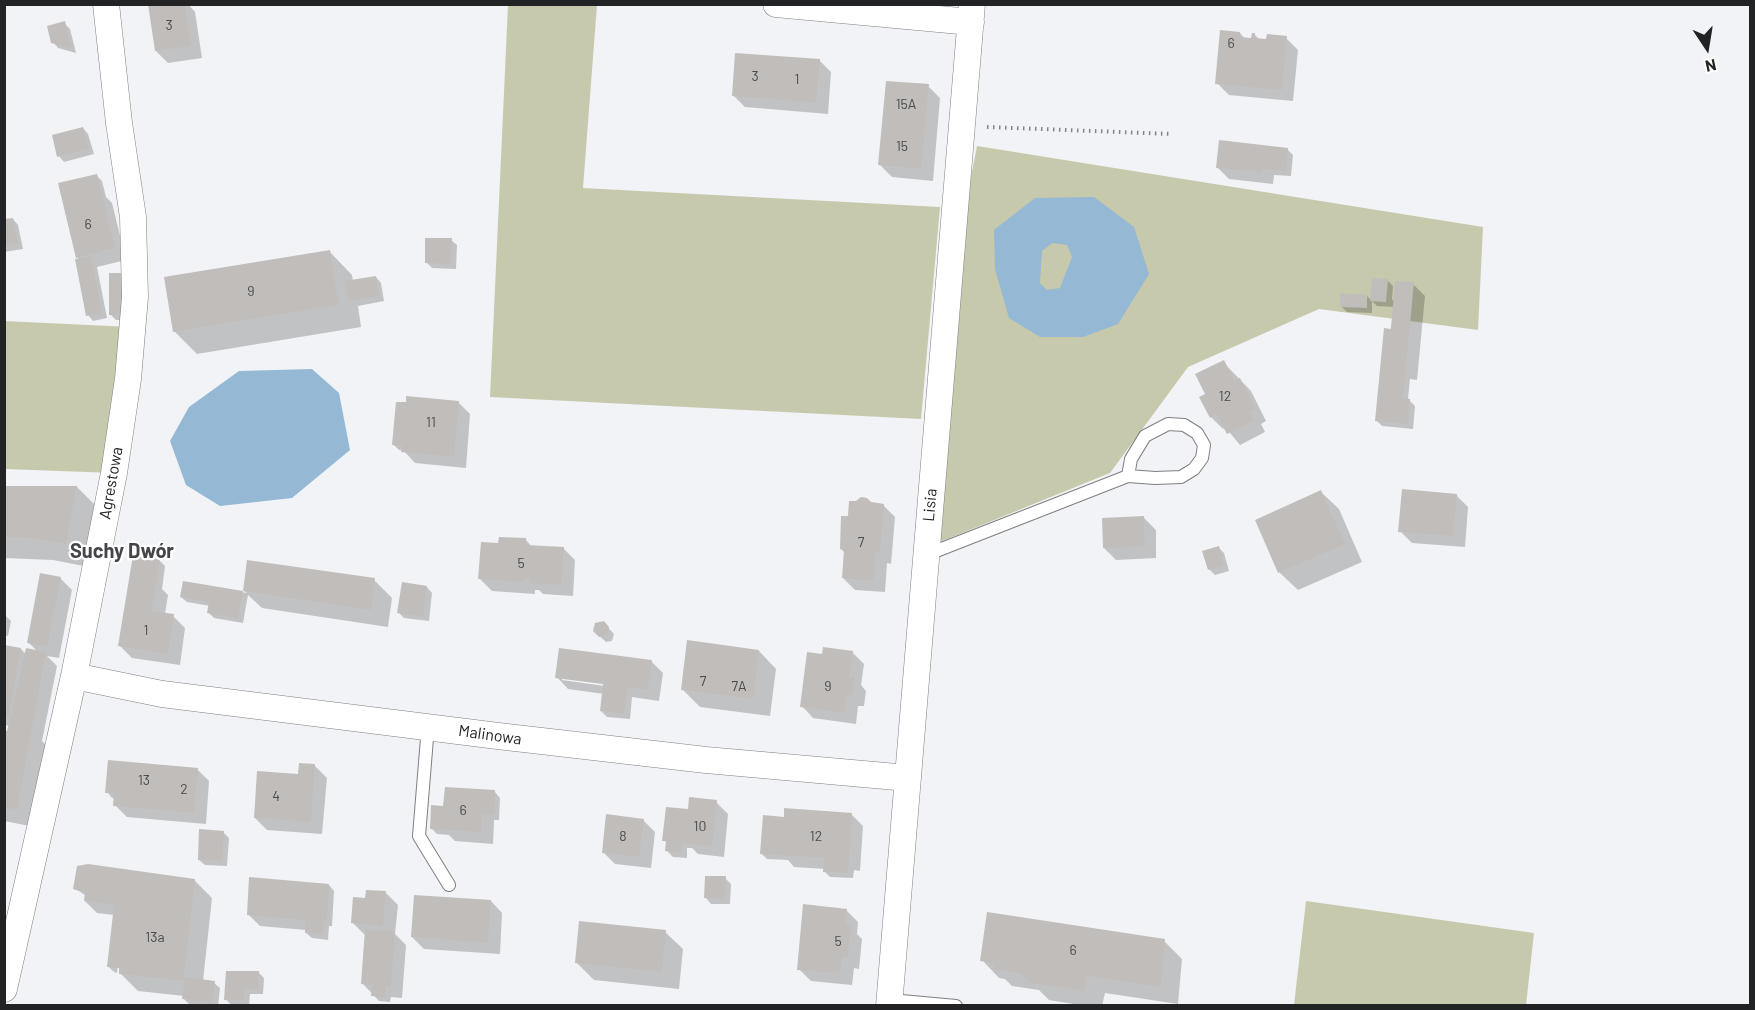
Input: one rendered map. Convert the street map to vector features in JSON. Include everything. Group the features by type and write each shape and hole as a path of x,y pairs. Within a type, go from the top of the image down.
{"street":[{"name":"Agrestowa","path":"4,989 74,676 114,473 128,379 135,297 133,217 119,123 106,4"},
{"path":"776,4 971,13"},
{"name":"Lisia","path":"889,1003 971,13"},
{"name":"Malinowa","path":"74,676 162,694 498,736 706,760 908,778"}],"lane":[{"path":"926,555 1128,476 1181,477 1194,469 1202,458 1204,445 1197,433 1184,425 1168,424 1145,436 1131,459 1128,476"},
{"path":"428,726 419,836 449,885"},
{"path":"889,1003 956,1005"}],"path":[{"path":"963,126 1172,134"}],"green space":[{"path":"508,5 597,5 583,188 940,207 921,419 490,397"},
{"path":"977,146 1483,227 1478,330 1319,309 1188,367 1110,473 935,544 965,208"},
{"path":"4,321 131,327 114,473 5,469"},
{"path":"1306,901 1534,933 1526,1005 1294,1005"}],"water":[{"path":"1094,197 1134,227 1149,274 1118,324 1083,337 1040,337 1009,318 995,269 994,230 1035,198","holes":["1052,243 1067,245 1072,257 1060,288 1047,290 1040,283 1042,251"]},
{"path":"312,369 339,393 350,450 292,498 220,506 186,485 170,441 189,407 239,371"}],"building":[{"path":"148,4 185,4 191,46 155,51"},
{"path":"65,21 71,48 51,43 47,26"},
{"path":"1220,30 1240,32 1240,37 1251,38 1252,33 1255,33 1255,38 1266,39 1267,34 1287,36 1282,90 1215,84"},
{"path":"735,53 820,59 816,103 732,96"},
{"path":"886,81 929,84 921,169 878,165"},
{"path":"83,127 89,149 57,157 52,135"},
{"path":"1219,140 1288,148 1286,171 1262,169 1262,172 1216,168"},
{"path":"97,174 115,248 76,258 58,183"},
{"path":"13,218 18,243 4,246 4,219"},
{"path":"425,238 452,238 451,264 425,263"},
{"path":"330,250 339,305 173,332 164,277"},
{"path":"91,256 102,313 86,316 75,259"},
{"path":"109,273 123,273 123,315 109,315"},
{"path":"376,276 379,296 348,301 344,281"},
{"path":"1372,278 1388,279 1386,302 1370,301"},
{"path":"1395,281 1414,282 1403,398 1410,399 1408,424 1375,421 1384,328 1391,329"},
{"path":"1340,293 1367,295 1367,308 1340,307"},
{"path":"1224,360 1234,380 1240,378 1255,409 1250,412 1254,420 1227,434 1216,414 1210,418 1199,397 1205,394 1195,374"},
{"path":"406,396 459,401 454,457 401,452 402,446 392,445 396,402 406,402"},
{"path":"4,486 77,486 66,544 29,538 4,537"},
{"path":"1402,489 1457,494 1453,536 1398,532"},
{"path":"1321,490 1345,544 1278,573 1255,520"},
{"path":"861,497 871,502 884,504 880,553 876,552 873,581 842,578 844,550 840,549 841,516 848,516 849,501 856,501"},
{"path":"1144,516 1145,547 1103,548 1102,518"},
{"path":"499,537 526,538 526,545 564,547 561,585 530,583 530,579 524,579 523,582 478,579 481,542 498,543"},
{"path":"1219,546 1224,565 1208,570 1202,551"},
{"path":"133,555 160,559 152,611 174,614 168,654 118,646"},
{"path":"247,560 375,578 371,610 243,591"},
{"path":"40,573 61,577 47,647 27,643"},
{"path":"183,581 243,591 238,619 207,613 209,602 180,597"},
{"path":"402,582 427,586 423,617 397,613"},
{"path":"604,621 609,627 607,635 599,637 593,631 595,623"},
{"path":"687,640 759,650 753,699 681,690"},
{"path":"4,645 21,648 9,717 4,717"},
{"path":"823,647 853,651 849,677 855,677 853,695 847,695 844,713 800,707 807,652 822,654"},
{"path":"26,648 46,652 17,810 4,807 4,730 7,731"},
{"path":"559,648 652,660 648,690 628,687 624,714 600,711 603,684 555,678"},
{"path":"108,760 198,768 194,813 113,806 114,793 105,793"},
{"path":"299,763 315,764 311,822 254,818 257,771 298,774"},
{"path":"445,787 495,790 494,815 482,814 481,832 430,829 431,805 443,806"},
{"path":"689,797 717,800 712,846 682,843 681,853 665,851 666,841 662,841 666,807 688,809"},
{"path":"784,808 852,813 848,873 823,872 824,858 760,854 763,815 784,817"},
{"path":"606,814 644,819 639,857 602,853"},
{"path":"199,829 224,831 222,861 198,860"},
{"path":"88,864 195,879 184,977 215,981 212,1003 182,999 184,981 119,974 119,968 107,967 114,905 84,901 85,893 73,889 77,866"},
{"path":"705,876 726,876 725,899 704,898"},
{"path":"249,877 329,884 327,921 324,921 323,935 305,933 305,920 247,915"},
{"path":"366,890 386,891 383,926 351,923 353,897 365,898"},
{"path":"414,895 491,900 488,943 411,937"},
{"path":"803,904 847,909 845,925 851,926 848,957 842,957 840,973 797,970"},
{"path":"987,912 1165,939 1161,987 1087,976 1084,991 1029,983 1021,973 993,969 994,963 980,961"},
{"path":"579,921 666,930 662,972 575,963"},
{"path":"365,930 395,931 391,987 386,986 385,997 371,996 372,985 361,984"},
{"path":"226,971 259,971 258,989 245,989 244,1001 224,1000"}],"district":[{"name":"Suchy Dwór","path":"122,551"}]}
